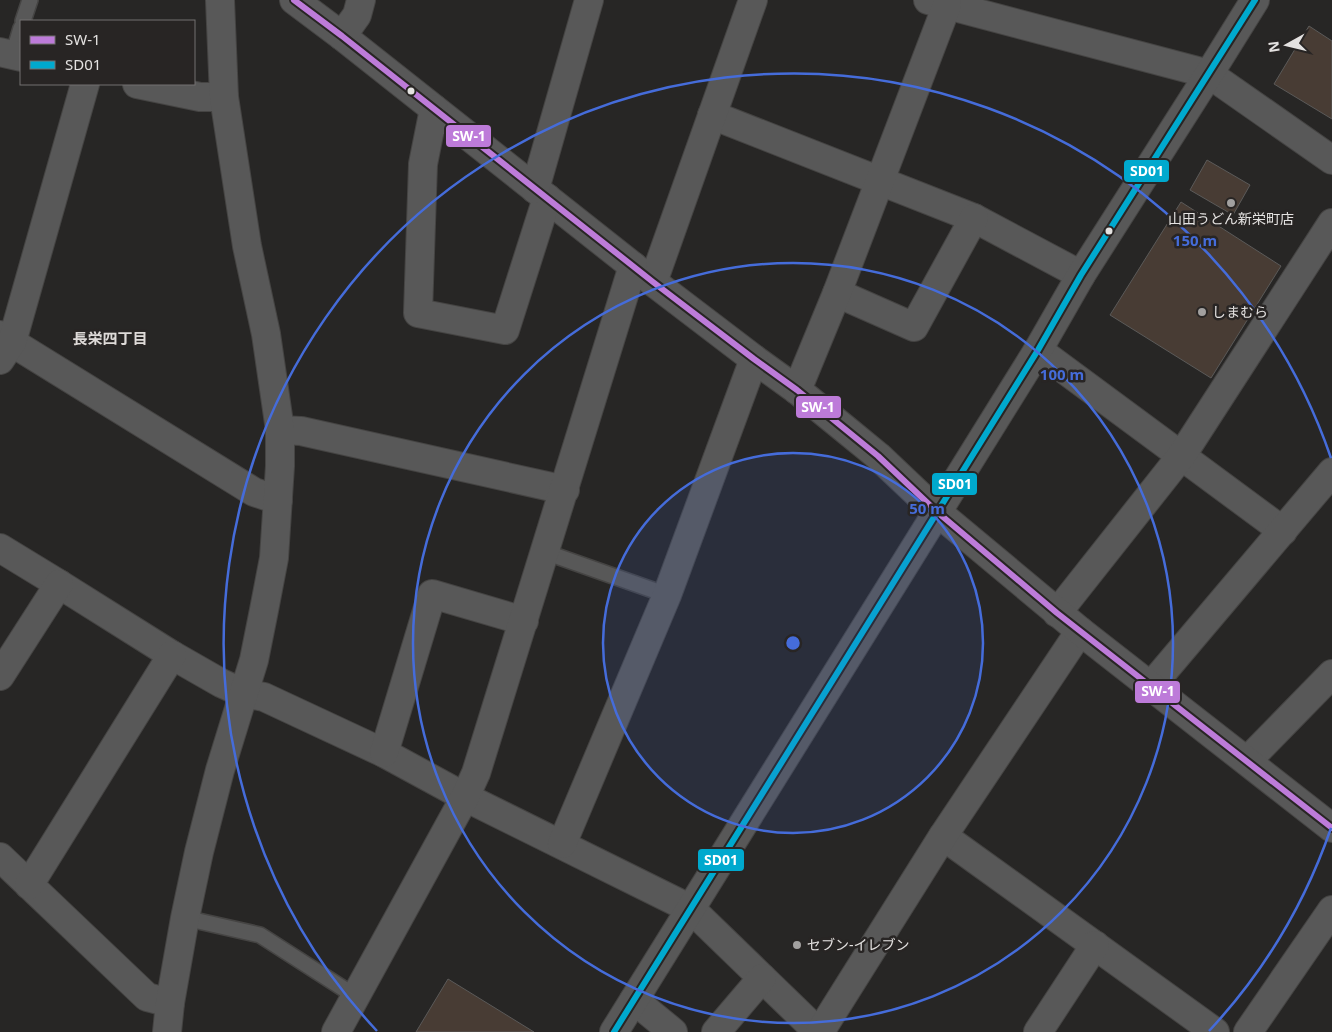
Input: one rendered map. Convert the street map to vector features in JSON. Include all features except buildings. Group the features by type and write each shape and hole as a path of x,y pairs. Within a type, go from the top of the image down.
{"street":[{"path":"167,1032 170,1003 185,918 199,852 220,770 254,660 274,558 280,466 280,430 266,334 247,246 224,97 220,0"},
{"path":"294,0 643,274 797,390 878,456 936,511 1080,631 1332,828"},
{"path":"342,36 357,15 361,0"},
{"path":"434,109 423,164 418,313 505,330 589,0"},
{"path":"336,1032 465,797 476,773 565,490 643,274 712,115 753,0"},
{"path":"614,1032 936,511 1038,350 1081,274 1255,0"},
{"path":"797,390 880,181 937,2 1209,74 1332,160"},
{"path":"85,85 4,346 254,492 278,500"},
{"path":"142,85 200,97 224,97"},
{"path":"712,115 974,218 1081,274"},
{"path":"837,293 914,328 974,218"},
{"path":"1057,612 1182,455 1332,223"},
{"path":"1038,350 1283,531"},
{"path":"562,844 667,595 754,359"},
{"path":"280,430 301,431 565,490"},
{"path":"1151,686 1332,472"},
{"path":"0,548 172,655 221,683 264,697 384,754 465,797 691,909 819,1032 943,836 1080,631"},
{"path":"0,676 59,584"},
{"path":"384,754 432,594 524,621"},
{"path":"29,885 172,655"},
{"path":"1247,761 1332,674"},
{"path":"943,836 1215,1032"},
{"path":"0,857 147,997 170,1003"},
{"path":"1248,1032 1332,910"},
{"path":"1038,1032 1095,945"},
{"path":"716,1032 762,978"},
{"path":"634,1000 673,1032"}],"lane":[{"path":"23,20 30,0"},
{"path":"11,55 20,31"},
{"path":"545,552 667,595"},
{"path":"185,918 260,935 356,996"}],"transit line":[{"name":"SW-1","path":"294,0 653,282 797,390 878,456 936,511 1057,613 1332,828"},
{"name":"SD01","path":"614,1032 1038,350 1081,275 1255,0"}],"place":[{"name":"山田うどん新栄町店","path":"1231,203"},
{"name":"しまむら","path":"1202,312"},
{"name":"セブン-イレブン","path":"797,945"}],"district":[{"name":"長栄四丁目","path":"110,339"}]}
